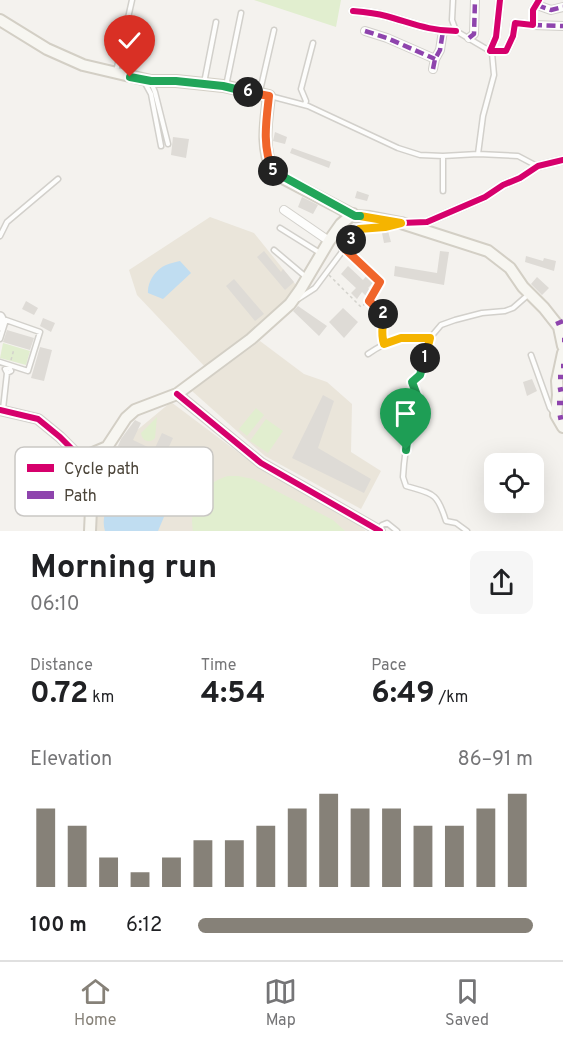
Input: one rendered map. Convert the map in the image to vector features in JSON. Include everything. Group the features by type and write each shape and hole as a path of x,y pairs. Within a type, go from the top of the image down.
{"main road":[{"path":"0,20 47,49 83,65 147,80 204,84 264,95 265,137 268,160 273,173 355,216 401,223 488,251 510,268 523,287 560,322 562,342"},
{"path":"107,447 126,418 135,410 177,394 251,339 290,304 329,241 341,224 353,214"},
{"path":"560,419 562,364"},
{"path":"90,531 91,516"}],"street":[{"path":"469,38 474,34 475,0"},
{"path":"500,0 496,37 490,51 506,51 513,36 515,23 563,26"},
{"path":"533,25 533,10 538,2 551,10 563,7"},
{"path":"353,11 374,13 429,29 456,31"},
{"path":"433,69 440,50 443,31"},
{"path":"365,32 387,38 435,59"},
{"path":"401,223 427,222 485,197 538,166 563,160"},
{"path":"284,210 329,241"},
{"path":"0,317 2,321 0,326"},
{"path":"177,394 261,463 379,531"},
{"path":"1,410 39,420 70,447"}],"lane":[{"path":"116,73 132,0"},
{"path":"453,0 452,20 456,31 492,53 494,75 483,116 478,154"},
{"path":"225,87 241,13"},
{"path":"204,84 216,22"},
{"path":"274,30 264,95 304,105 398,148 420,155 518,156 538,166"},
{"path":"304,105 306,101 301,89 313,43"},
{"path":"147,80 155,92 168,144"},
{"path":"147,80 161,146"},
{"path":"442,191 443,156"},
{"path":"0,236 7,222 58,179"},
{"path":"290,304 315,288 359,229 401,223"},
{"path":"280,228 321,254"},
{"path":"274,250 307,278"},
{"path":"467,531 456,523 446,520 437,498 425,491 406,486 403,477 408,432 418,398 412,382 420,375 430,338 441,325 482,313 505,311 513,308 530,294"},
{"path":"0,339 6,320 40,332 28,371 8,367 1,410"},
{"path":"368,354 384,344 401,338 430,338"},
{"path":"531,355 550,408 560,419"},
{"path":"379,531 382,525 387,523 397,531"}],"path":[{"path":"327,273 361,307 369,301 380,282 345,249"},
{"path":"369,301 383,314 381,333 384,344"},
{"path":"8,367 14,349"}],"shaded area":[{"path":"210,217 254,233 300,290 208,370 137,295 129,270"},
{"path":"260,341 304,374 327,382 352,404 351,452 381,471 361,509 265,456 192,391"},
{"path":"171,402 247,459 366,531 93,531 92,516 213,516 213,447 116,447"}],"green space":[{"path":"254,0 341,0 336,27"},
{"path":"3,343 30,351 26,365 0,358"},
{"path":"256,408 264,415 247,436 239,429"},
{"path":"157,417 155,438 146,441 141,433"},
{"path":"266,419 283,431 268,453 250,441"},
{"path":"238,476 253,479 333,520 345,531 193,531 193,516 213,516 213,483 219,479"}],"water":[{"path":"180,261 191,273 163,299 148,293 153,276 162,267"},
{"path":"104,516 164,516 158,531 105,531"}],"building":[{"path":"275,132 287,137 285,144 273,141"},
{"path":"173,137 189,139 186,158 171,155"},
{"path":"292,148 331,162 329,168 290,153"},
{"path":"357,191 369,195 367,201 355,198"},
{"path":"302,197 318,205 313,214 298,207"},
{"path":"388,231 391,242 384,243 382,233"},
{"path":"264,251 281,272 283,269 294,282 285,290 257,257"},
{"path":"440,251 449,252 444,285 394,276 395,266 437,273"},
{"path":"526,256 543,261 544,258 556,261 554,271 525,262"},
{"path":"348,266 363,280 368,274 375,281 368,288 371,290 366,296 362,292 357,299 351,293 356,288 341,274"},
{"path":"537,277 549,288 542,295 531,284"},
{"path":"234,279 264,314 255,321 226,286"},
{"path":"26,301 38,308 34,315 22,309"},
{"path":"298,306 327,326 319,336 293,311"},
{"path":"343,308 358,322 344,338 329,322"},
{"path":"43,318 55,323 51,332 40,326"},
{"path":"7,330 34,338 30,350 3,342"},
{"path":"40,347 52,350 44,381 31,378"},
{"path":"532,379 537,391 527,396 523,382"},
{"path":"323,395 334,401 318,448 371,479 364,493 292,458"},
{"path":"135,420 141,423 133,440 148,447 120,447 118,446"},
{"path":"162,433 173,438 169,447 155,447"}],"marked path":[{"path":"469,38 474,34 475,0"},
{"path":"537,5 551,10 563,7"},
{"path":"533,25 563,26"},
{"path":"365,31 435,59"},
{"path":"433,69 440,50 443,31"},
{"path":"556,324 563,321"},
{"path":"558,377 563,377"},
{"path":"558,390 563,389"},
{"path":"557,403 563,403"},
{"path":"558,418 563,417"}],"cycle path":[{"path":"500,0 496,37 490,51 506,51 513,36 515,23 533,25 533,10 539,0"},
{"path":"353,11 382,15 429,28 456,31"},
{"path":"401,223 427,222 485,197 538,166 563,160"},
{"path":"177,394 261,463 380,531"},
{"path":"0,410 38,419 70,447"}],"route":[{"path":"130,77 151,81 223,86 269,96 265,137 268,160 273,173 355,216 401,223 359,229 345,249 380,282 369,301 383,314 381,333 384,344 401,338 430,338 420,375 412,382 418,398 408,432 406,450"}]}
